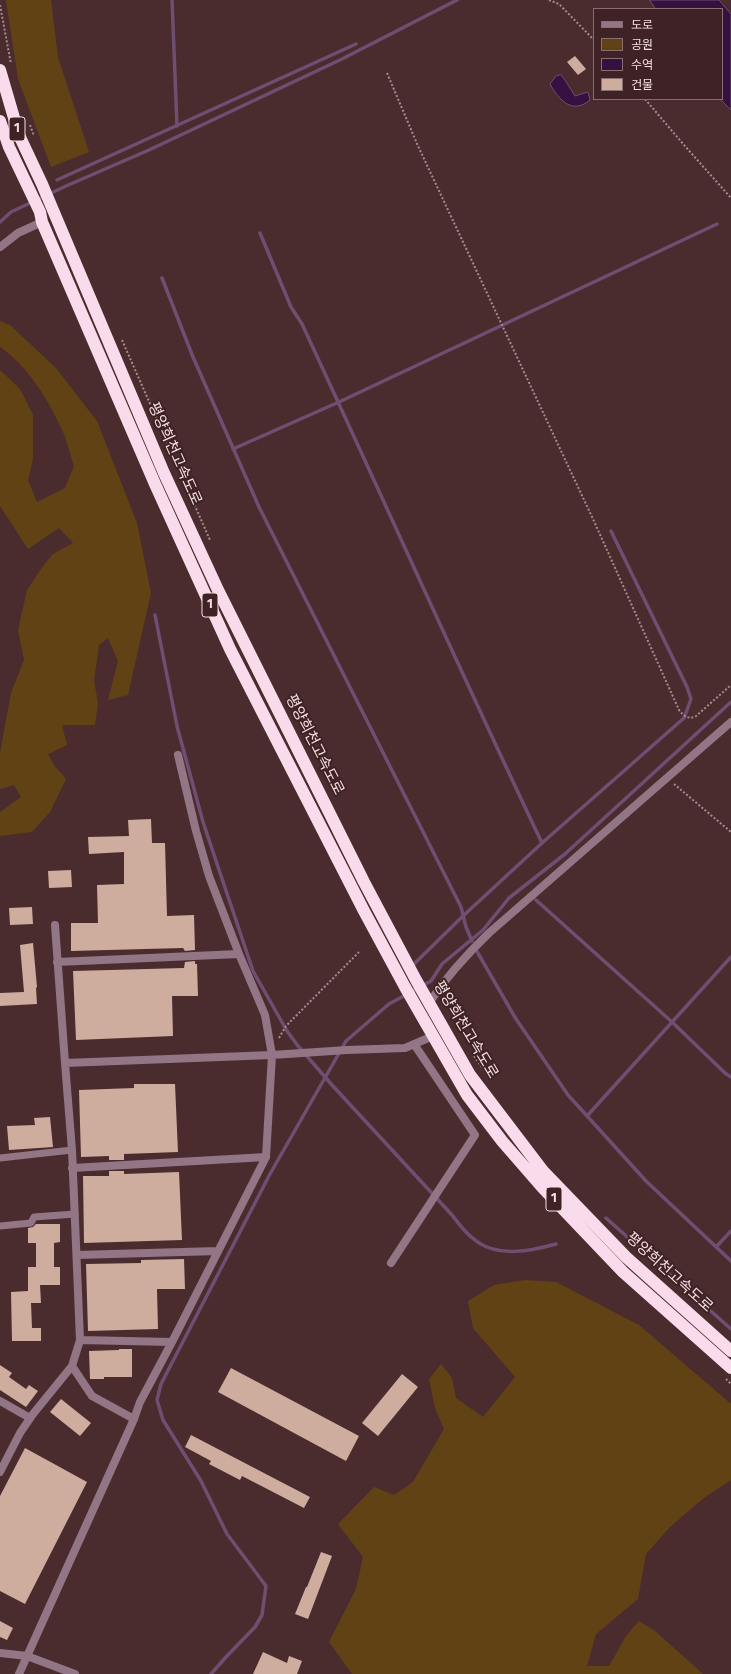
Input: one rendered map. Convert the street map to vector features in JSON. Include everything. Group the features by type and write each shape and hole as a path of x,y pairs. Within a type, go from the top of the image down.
{"highway":[{"name":"평양희천고속도로","path":"0,70 19,135 42,184 44,214 155,484 230,649 364,911 405,987 467,1095 502,1141 542,1187 623,1272 731,1368"},
{"name":"평양희천고속도로","path":"0,121 9,146 29,190 44,214 218,590 364,882 416,980 470,1075 543,1171 626,1257 731,1351"}],"street":[{"path":"0,247 44,214"},
{"path":"426,998 478,943 511,913 731,722"},
{"path":"19,1674 134,1419 140,1402 266,1157 272,1055 265,1015 239,954 209,876 196,831 178,755"},
{"path":"0,1472 20,1433 30,1418 72,1366 80,1340 72,1150 55,925"},
{"path":"57,962 239,954"},
{"path":"65,1063 405,1048 433,1036"},
{"path":"391,1263 475,1135 414,1044"},
{"path":"72,1168 266,1157"},
{"path":"77,1255 218,1251"},
{"path":"80,1340 172,1342"},
{"path":"72,1366 92,1396 134,1419"},
{"path":"0,1401 30,1418"},
{"path":"0,1653 27,1656 75,1674"}],"lane":[{"path":"0,1158 72,1150"},
{"path":"0,1226 31,1223 34,1217 75,1214"}],"path":[{"path":"549,0 559,4 593,39"},
{"path":"0,5 12,70"},
{"path":"387,73 418,146 593,519 679,710 689,718 694,717 731,685"},
{"path":"646,100 731,198"},
{"path":"28,118 35,139"},
{"path":"122,340 212,545"},
{"path":"667,778 731,832"},
{"path":"283,1030 359,952"},
{"path":"473,1053 494,1085"}],"green space":[{"path":"6,0 51,0 58,57 89,152 51,167 18,79"},
{"path":"0,321 10,325 56,368 97,421 137,523 151,593 128,695 108,700 118,661 108,638 99,645 94,681 98,703 95,725 62,725 67,745 48,754 54,765 66,779 50,812 32,832 0,836 0,812 21,797 14,785 0,789 0,753 11,693 24,660 18,630 27,590 53,554 73,543 59,528 28,549 0,506 0,370 20,389 33,415 33,459 28,480 37,502 65,488 74,466 67,442 56,417 43,394 19,363 0,347"},
{"path":"525,1280 556,1282 639,1325 731,1404 731,1480 705,1497 670,1527 646,1554 638,1599 596,1634 587,1666 609,1666 626,1636 639,1621 655,1631 703,1674 352,1674 329,1642 356,1589 363,1557 338,1524 374,1487 394,1495 413,1482 444,1429 435,1408 429,1379 441,1364 452,1378 456,1398 483,1417 515,1377 473,1328 468,1301 494,1285"}],"water":[{"path":"650,0 719,0 731,14 731,110 721,100 723,100 723,8 655,8"},
{"path":"561,75 575,96 588,92 590,100 577,106 572,106 562,100 550,84 556,76"}],"building":[{"path":"575,56 586,69 578,75 567,62"},
{"path":"151,819 152,843 165,843 167,916 194,915 195,950 185,951 183,948 71,951 71,923 98,923 97,885 124,884 124,852 89,854 88,837 129,836 128,820"},
{"path":"71,870 72,887 49,888 48,871"},
{"path":"32,907 33,924 10,925 9,908"},
{"path":"33,943 37,1004 0,1006 0,993 24,992 20,945"},
{"path":"195,961 195,964 197,964 198,996 172,996 173,1036 76,1040 73,971 184,968 185,962"},
{"path":"134,1084 175,1084 178,1152 124,1154 124,1160 109,1160 109,1156 81,1157 79,1090 134,1088"},
{"path":"50,1117 53,1147 9,1150 7,1126 35,1125 34,1118"},
{"path":"109,1171 124,1171 124,1174 179,1172 182,1240 84,1243 83,1176 109,1176"},
{"path":"36,1224 60,1224 60,1242 54,1243 54,1267 60,1267 60,1285 40,1285 41,1303 31,1303 32,1328 41,1328 41,1341 12,1341 11,1292 28,1291 28,1267 36,1267 36,1243 28,1243 28,1228 33,1227"},
{"path":"184,1259 185,1289 157,1289 158,1329 88,1331 86,1264 141,1263 141,1260"},
{"path":"132,1349 132,1377 104,1377 104,1379 90,1379 89,1351"},
{"path":"0,1365 12,1373 9,1377 26,1389 29,1385 38,1391 26,1407 0,1390"},
{"path":"231,1368 359,1436 346,1461 218,1392"},
{"path":"402,1374 418,1387 378,1436 362,1423"},
{"path":"61,1399 91,1423 80,1436 50,1412"},
{"path":"191,1435 310,1497 304,1508 242,1476 240,1480 209,1464 211,1461 185,1447"},
{"path":"25,1448 87,1482 25,1604 0,1591 0,1496"},
{"path":"321,1552 332,1556 308,1619 295,1614"},
{"path":"0,1621 13,1628 7,1640 0,1637"},
{"path":"263,1652 287,1663 289,1656 302,1661 297,1674 253,1674"}],"waterway":[{"path":"172,0 177,126"},
{"path":"0,222 11,212 149,150 342,59 457,0"},
{"path":"57,180 356,44"},
{"path":"233,449 339,402 717,224"},
{"path":"260,233 291,307 302,324 481,714 542,843"},
{"path":"162,278 193,357 259,507 461,907 466,927 472,941"},
{"path":"414,964 463,916 542,843 684,718 691,699 687,687 611,531"},
{"path":"155,615 177,726 203,822 253,971 287,1031 332,1085 471,1237 484,1246 504,1251 525,1251 556,1244"},
{"path":"211,1674 255,1627 262,1615 266,1586 227,1534 201,1481 163,1420 157,1400 161,1384 270,1174 346,1041 389,1004 431,981 442,964 483,930 509,898 565,854 731,702"},
{"path":"536,900 731,1077"},
{"path":"475,948 516,1019 568,1095 646,1181 731,1261"},
{"path":"587,1116 731,957"},
{"path":"606,1218 731,1329"},
{"path":"716,1247 731,1231"}]}
